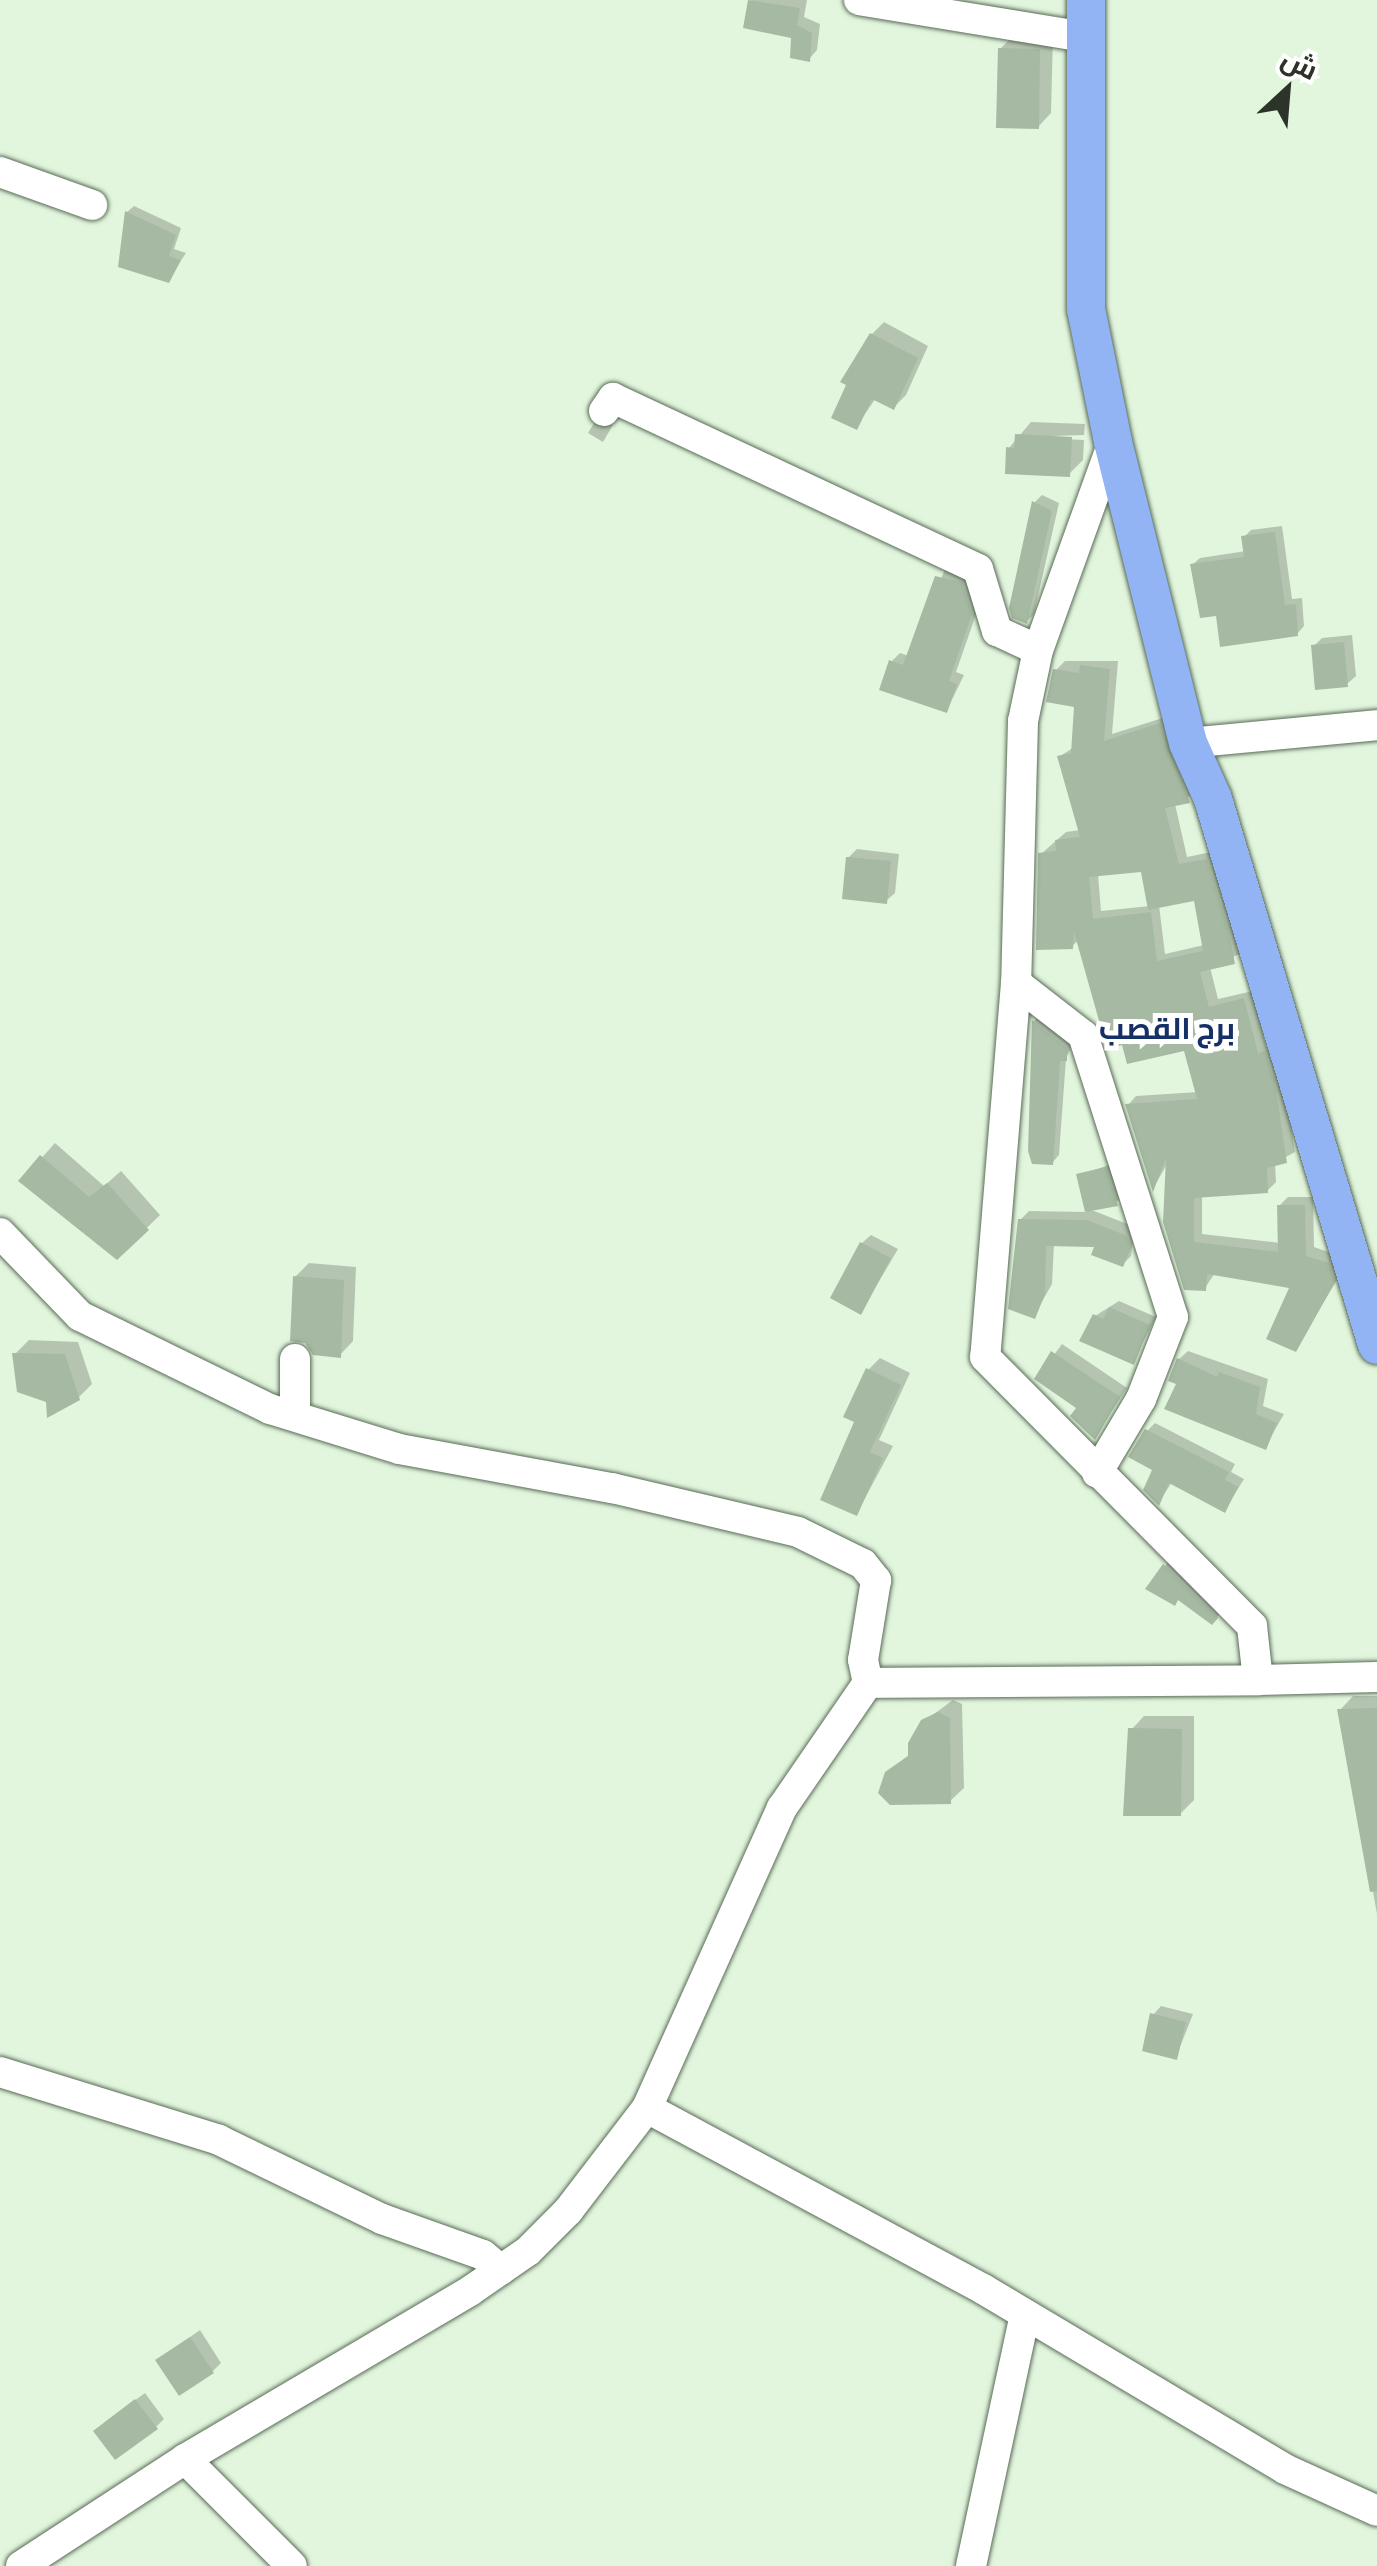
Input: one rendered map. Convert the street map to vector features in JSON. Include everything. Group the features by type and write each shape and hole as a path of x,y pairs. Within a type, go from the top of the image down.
{"main road":[{"path":"1086,19 1086,301 1113,442 1188,743 1213,798 1377,1345"}],"street":[{"path":"860,0 1086,19"},
{"path":"0,172 92,206"},
{"path":"604,411 613,398 978,569 997,631 1038,650"},
{"path":"1113,442 1038,650 1023,721 1016,984 984,1357 1252,1626 1258,1680"},
{"path":"1188,743 1377,725"},
{"path":"1016,984 1083,1035 1173,1317 1141,1399 1097,1473"},
{"path":"0,1233 80,1316 295,1416 399,1449 612,1488 798,1532 863,1564 876,1580 863,1660 868,1683 782,1808 648,2108 568,2211 501,2270 185,2459 21,2566"},
{"path":"295,1359 295,1416"},
{"path":"868,1683 1377,1676"},
{"path":"0,2072 219,2140 382,2220 483,2255 501,2270"},
{"path":"648,2108 1025,2315 1285,2468 1377,2511"},
{"path":"971,2566 1025,2315"},
{"path":"185,2459 292,2566"}],"building":[{"path":"748,0 800,8 797,25 812,33 810,62 790,58 791,38 743,28"},
{"path":"998,48 1040,49 1039,129 996,128"},
{"path":"125,211 176,235 169,256 181,260 169,283 118,267"},
{"path":"870,333 918,358 894,410 872,399 857,430 831,418 846,385 840,382"},
{"path":"1015,434 1072,437 1070,477 1005,474 1006,447 1014,448"},
{"path":"1032,501 1052,511 1027,624 1012,618 1009,608"},
{"path":"1275,532 1285,605 1296,604 1298,636 1220,647 1216,616 1200,618 1190,564 1244,557 1241,536"},
{"path":"935,576 962,582 972,614 949,681 957,684 947,713 879,690 889,660 903,665"},
{"path":"1344,642 1348,687 1315,690 1311,645"},
{"path":"1080,665 1110,669 1104,741 1160,723 1190,803 1165,808 1179,864 1207,859 1235,964 1200,972 1209,1007 1244,998 1258,1053 1265,1051 1275,1083 1287,1163 1267,1168 1268,1193 1194,1198 1194,1242 1278,1252 1277,1205 1305,1205 1306,1256 1329,1263 1335,1282 1296,1352 1266,1339 1289,1288 1207,1274 1206,1291 1184,1290 1163,1222 1166,1158 1153,1192 1125,1104 1197,1099 1184,1051 1127,1064 1122,1045 1107,1049 1074,932 1073,949 1036,950 1038,853 1056,851 1055,840 1080,837 1057,756 1071,753 1074,707 1046,702 1053,669 1079,673","holes":["1141,872 1148,910 1194,901 1203,951 1157,961 1151,912 1093,919 1089,877"]},
{"path":"846,857 891,861 887,904 842,899"},
{"path":"1032,1020 1067,1048 1067,1061 1060,1061 1053,1165 1032,1164 1028,1151"},
{"path":"40,1155 89,1197 107,1183 149,1230 117,1260 18,1181"},
{"path":"1106,1167 1118,1206 1085,1212 1076,1174"},
{"path":"1018,1219 1087,1220 1127,1236 1131,1247 1123,1267 1091,1255 1094,1247 1046,1246 1045,1294 1035,1319 1008,1309"},
{"path":"860,1242 891,1258 861,1315 830,1298"},
{"path":"293,1276 344,1280 341,1358 313,1355 305,1343 290,1341"},
{"path":"1109,1307 1150,1325 1134,1365 1079,1341 1093,1314 1103,1319"},
{"path":"1051,1351 1120,1397 1095,1440 1070,1416 1076,1408 1034,1379"},
{"path":"12,1353 65,1354 80,1400 47,1418 46,1402 17,1392"},
{"path":"1177,1358 1217,1377 1219,1372 1260,1387 1256,1414 1277,1423 1266,1450 1164,1409 1176,1384 1168,1381"},
{"path":"866,1368 901,1385 870,1452 883,1458 857,1516 820,1500 854,1422 843,1417"},
{"path":"1145,1429 1229,1472 1225,1480 1238,1487 1225,1513 1169,1483 1159,1506 1143,1490 1152,1470 1128,1457"},
{"path":"1163,1564 1218,1618 1212,1625 1178,1600 1175,1606 1145,1589"},
{"path":"1377,1708 1377,1891 1370,1892 1337,1709"},
{"path":"938,1712 950,1718 951,1804 890,1805 878,1793 885,1772 908,1756 908,1743 921,1720"},
{"path":"1128,1728 1182,1729 1181,1816 1123,1816"},
{"path":"1150,2013 1186,2022 1177,2060 1142,2051"},
{"path":"190,2337 214,2373 179,2396 155,2360"},
{"path":"135,2399 158,2429 115,2460 93,2431"}],"district":[{"name":"برج القصب","path":"1167,1027"}]}
